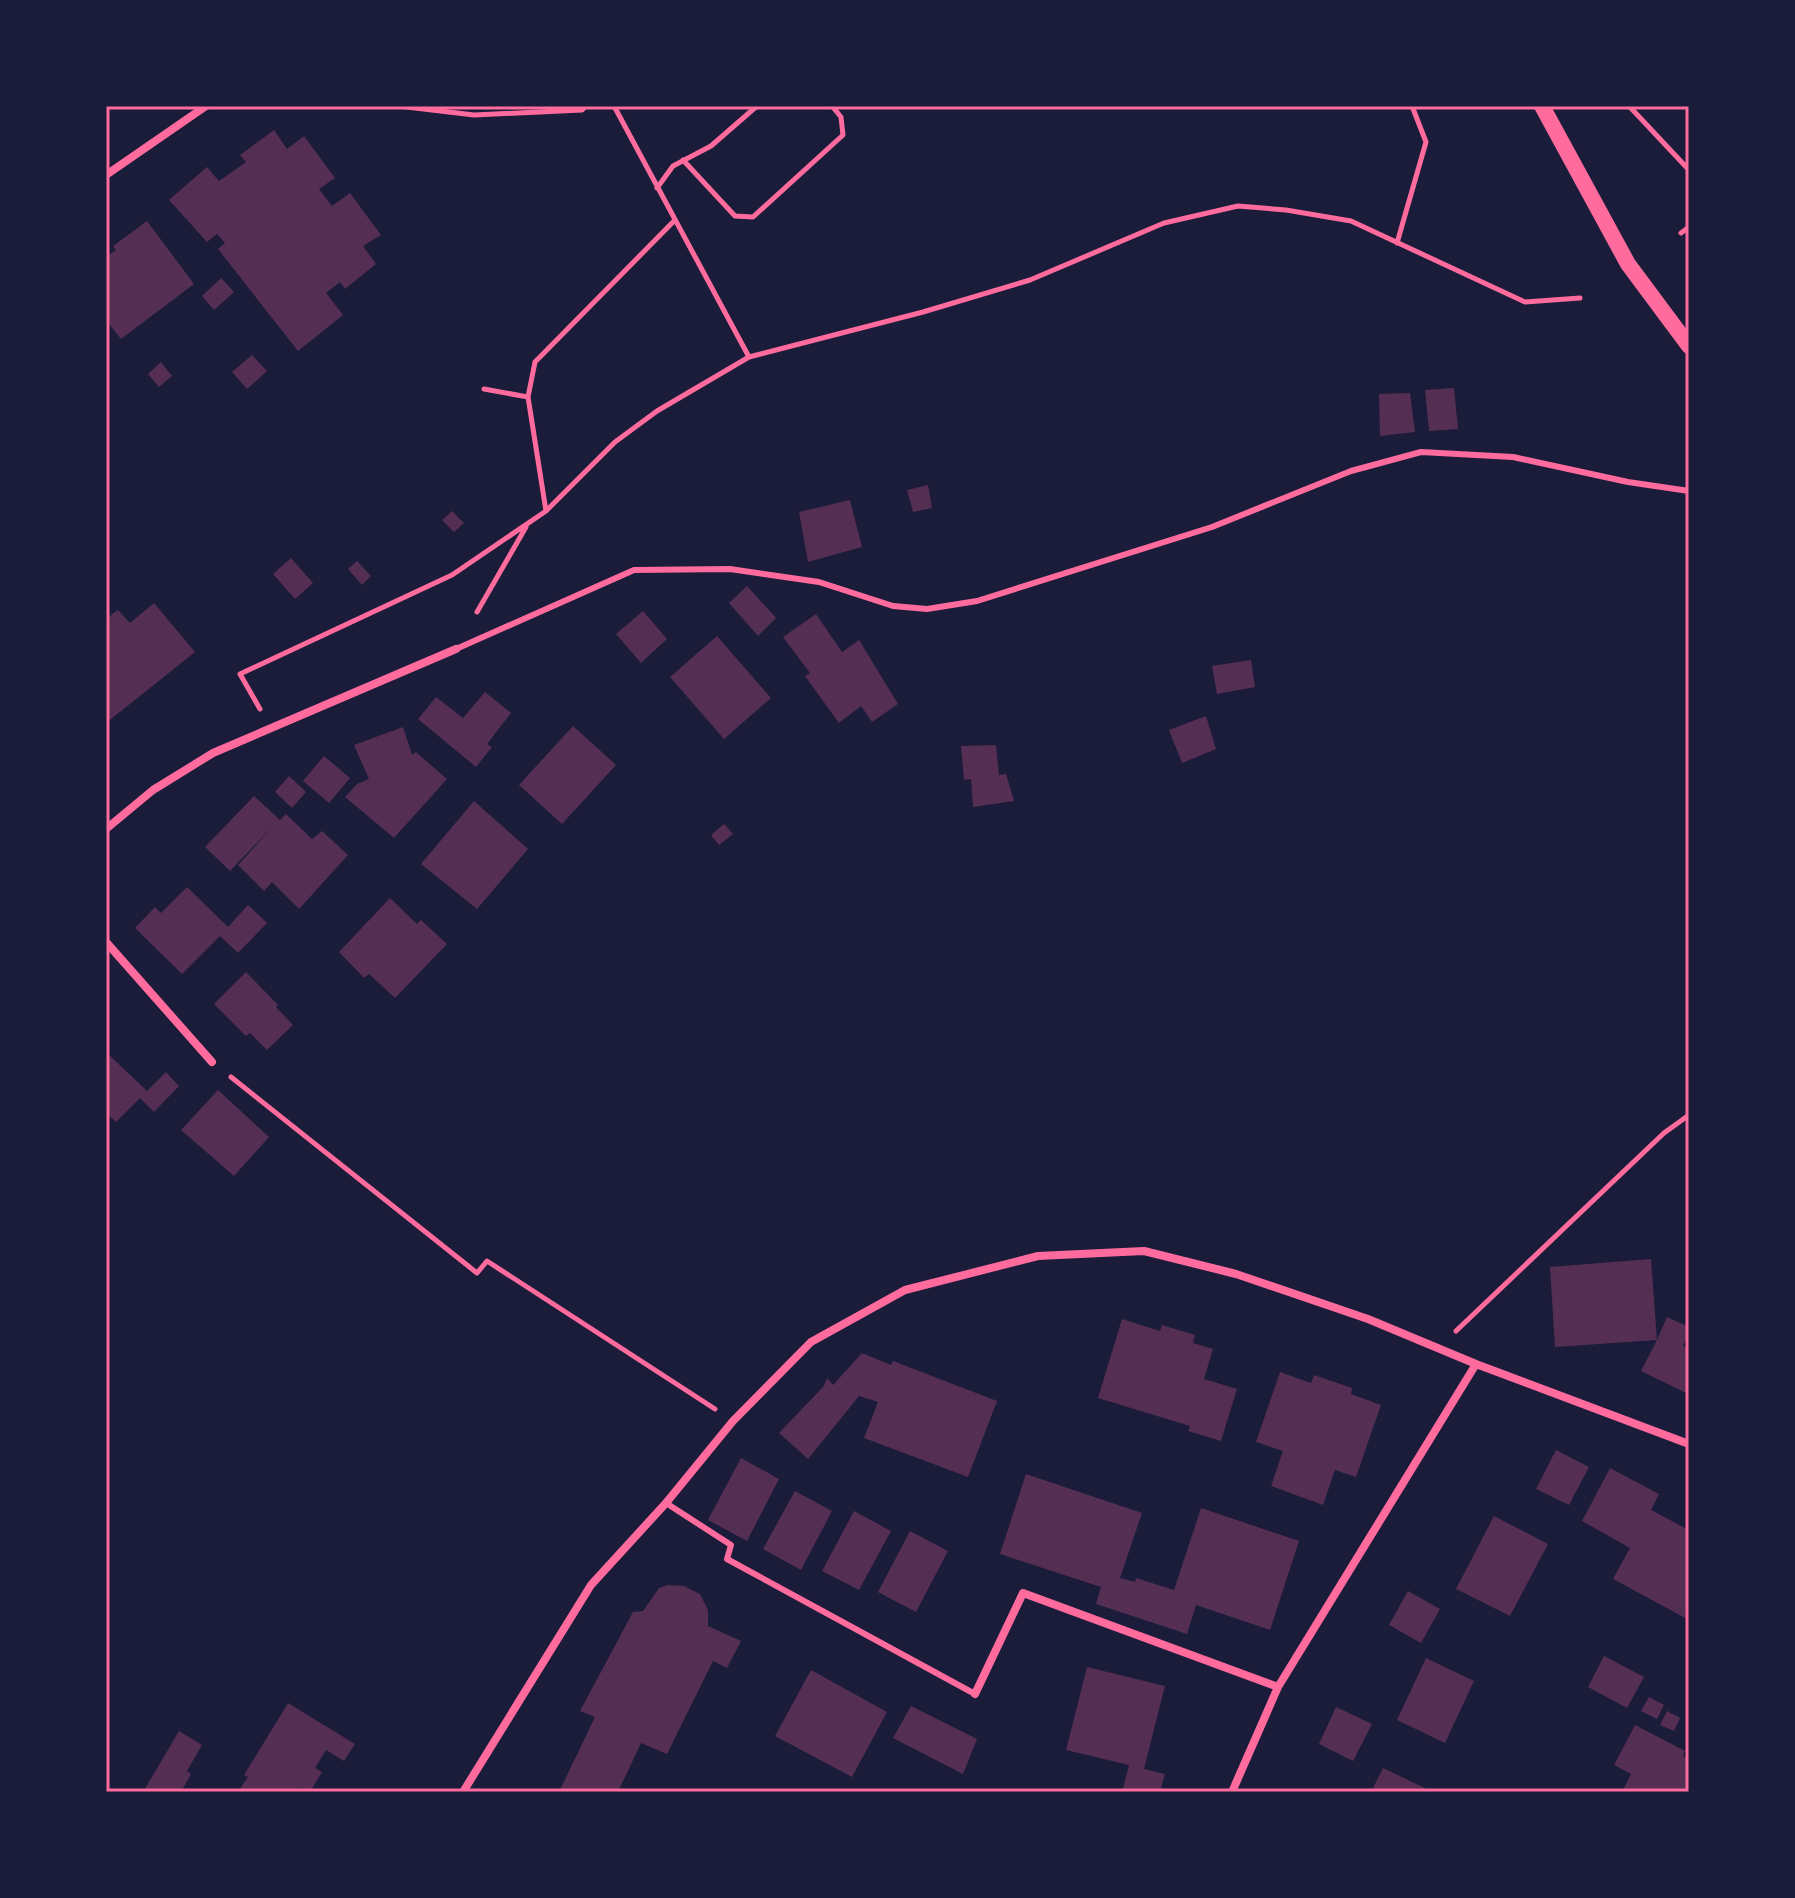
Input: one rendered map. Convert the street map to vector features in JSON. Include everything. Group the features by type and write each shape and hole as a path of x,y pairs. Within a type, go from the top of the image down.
{"main road":[{"path":"1542,106 1628,264 1689,346"}],"street":[{"path":"106,175 206,106"},
{"path":"106,829 153,790 201,760 270,727 344,699 456,649"},
{"path":"106,942 212,1062"},
{"path":"463,1792 591,1585 666,1503 733,1421 811,1342 905,1290 1038,1256 1144,1251 1236,1274 1368,1319 1476,1364 1689,1444"},
{"path":"1232,1792 1278,1687 1476,1364"},
{"path":"975,1694 1023,1593 1278,1687"}],"lane":[{"path":"456,649 634,570 730,569 819,582 893,606 927,609 977,601 1212,527 1351,471 1421,452 1513,457 1628,482 1689,491"},
{"path":"666,1503 731,1545 727,1559 975,1694"}],"path":[{"path":"398,106 474,115 582,110 586,106"},
{"path":"614,106 749,357"},
{"path":"657,188 673,166 711,146 757,106"},
{"path":"683,160 735,216 753,217 843,135 841,117 832,106"},
{"path":"1397,243 1426,142 1412,106"},
{"path":"1629,106 1689,170"},
{"path":"270,727 240,674 452,575 546,511 615,442 636,426 749,357 923,312 1030,280 1164,223 1238,206 1351,221 1525,302 1580,298"},
{"path":"546,511 528,397 535,362 675,220"},
{"path":"1681,233 1689,227"},
{"path":"484,389 528,397"},
{"path":"456,649 526,526"},
{"path":"212,1062 477,1273 487,1261 733,1421"},
{"path":"1438,1349 1664,1133 1689,1115"}],"building":[{"path":"274,130 287,149 304,136 335,178 319,189 332,206 350,193 381,235 363,246 376,264 345,289 340,282 326,293 343,315 298,351 218,249 225,243 217,234 207,242 169,200 207,167 219,181 246,162 240,155"},
{"path":"147,221 194,284 121,339 106,320 106,257 116,250 113,246"},
{"path":"221,278 234,292 214,310 202,296"},
{"path":"252,355 267,371 247,389 232,372"},
{"path":"161,362 172,376 159,387 148,374"},
{"path":"1454,388 1458,429 1429,431 1425,390"},
{"path":"1410,393 1415,432 1380,436 1379,394"},
{"path":"928,485 932,508 913,512 907,490"},
{"path":"850,500 862,547 808,562 799,512"},
{"path":"452,511 464,523 454,532 442,520"},
{"path":"291,558 313,583 295,599 273,574"},
{"path":"357,561 371,576 362,585 348,569"},
{"path":"747,586 776,618 758,636 729,603"},
{"path":"154,603 195,652 106,723 106,619 118,610 130,623"},
{"path":"643,611 667,639 641,663 616,634"},
{"path":"816,614 842,652 859,640 898,704 872,722 861,706 839,723 805,676 810,673 783,637"},
{"path":"717,636 771,698 724,739 670,677"},
{"path":"1251,660 1255,687 1217,694 1212,666"},
{"path":"485,692 511,713 487,744 492,747 476,767 418,719 436,697 463,718"},
{"path":"1206,716 1216,749 1182,763 1169,730"},
{"path":"573,726 616,765 562,824 519,785"},
{"path":"403,727 412,755 416,752 447,779 394,838 345,797 357,784 369,779 354,745"},
{"path":"996,745 999,775 1006,774 1014,801 973,807 971,779 964,780 961,746"},
{"path":"324,756 350,778 329,803 303,781"},
{"path":"289,776 306,792 292,808 275,792"},
{"path":"254,796 280,820 286,814 312,839 322,831 348,855 299,909 272,882 264,891 238,865 274,825 230,871 205,847"},
{"path":"474,801 528,849 477,909 421,864"},
{"path":"724,824 733,834 719,845 711,835"},
{"path":"187,887 228,927 248,905 267,923 238,953 220,936 182,974 135,928 155,907 161,913"},
{"path":"390,898 417,924 421,920 447,944 395,998 369,974 364,978 339,952"},
{"path":"246,972 293,1025 267,1050 250,1033 246,1036 214,1004"},
{"path":"106,1052 147,1091 166,1072 179,1086 154,1112 140,1098 116,1122 106,1113"},
{"path":"218,1090 269,1137 234,1176 181,1130"},
{"path":"1651,1259 1657,1340 1555,1347 1550,1267"},
{"path":"1667,1317 1689,1327 1683,1346 1689,1349 1689,1387 1686,1393 1641,1371"},
{"path":"1122,1319 1160,1331 1162,1325 1195,1335 1193,1343 1213,1349 1204,1379 1237,1389 1221,1441 1188,1431 1190,1426 1098,1398"},
{"path":"862,1353 891,1365 893,1361 997,1401 968,1477 864,1438 878,1402 859,1396 808,1459 779,1433 824,1386 827,1378 833,1385"},
{"path":"1280,1372 1311,1383 1314,1375 1352,1388 1351,1394 1381,1405 1356,1477 1335,1470 1323,1505 1271,1486 1283,1451 1256,1442"},
{"path":"1556,1450 1589,1467 1569,1505 1536,1489"},
{"path":"741,1458 779,1479 747,1541 708,1520"},
{"path":"1610,1468 1659,1494 1651,1510 1689,1530 1689,1620 1613,1579 1630,1548 1582,1521"},
{"path":"1026,1474 1142,1513 1120,1578 1135,1582 1136,1578 1174,1590 1201,1508 1299,1541 1270,1630 1196,1605 1187,1634 1096,1604 1101,1587 1000,1554"},
{"path":"795,1491 832,1511 801,1570 763,1549"},
{"path":"854,1511 891,1531 859,1590 822,1571"},
{"path":"1494,1516 1548,1544 1510,1616 1456,1589"},
{"path":"910,1531 948,1551 916,1612 878,1592"},
{"path":"684,1586 700,1594 708,1610 708,1626 741,1641 727,1668 713,1661 667,1754 641,1743 618,1792 559,1792 595,1717 580,1711 633,1612 643,1611 659,1588"},
{"path":"1408,1591 1440,1609 1421,1643 1389,1625"},
{"path":"1604,1656 1644,1677 1627,1708 1588,1687"},
{"path":"1426,1658 1474,1681 1445,1743 1397,1720"},
{"path":"1087,1667 1165,1686 1144,1769 1165,1774 1160,1792 1122,1792 1129,1765 1066,1750"},
{"path":"811,1670 887,1712 852,1777 775,1736"},
{"path":"1649,1697 1664,1705 1657,1719 1641,1711"},
{"path":"288,1703 355,1744 344,1761 326,1750 315,1768 322,1772 310,1792 300,1788 298,1792 238,1792 248,1777 244,1775"},
{"path":"911,1706 977,1739 963,1774 893,1738"},
{"path":"1336,1707 1372,1724 1353,1761 1319,1744"},
{"path":"1667,1711 1680,1718 1674,1731 1660,1725"},
{"path":"1635,1725 1685,1751 1683,1756 1689,1760 1689,1792 1622,1792 1631,1774 1614,1765"},
{"path":"179,1731 202,1745 187,1771 191,1774 181,1792 143,1792"},
{"path":"1383,1768 1433,1792 1371,1792"}]}
